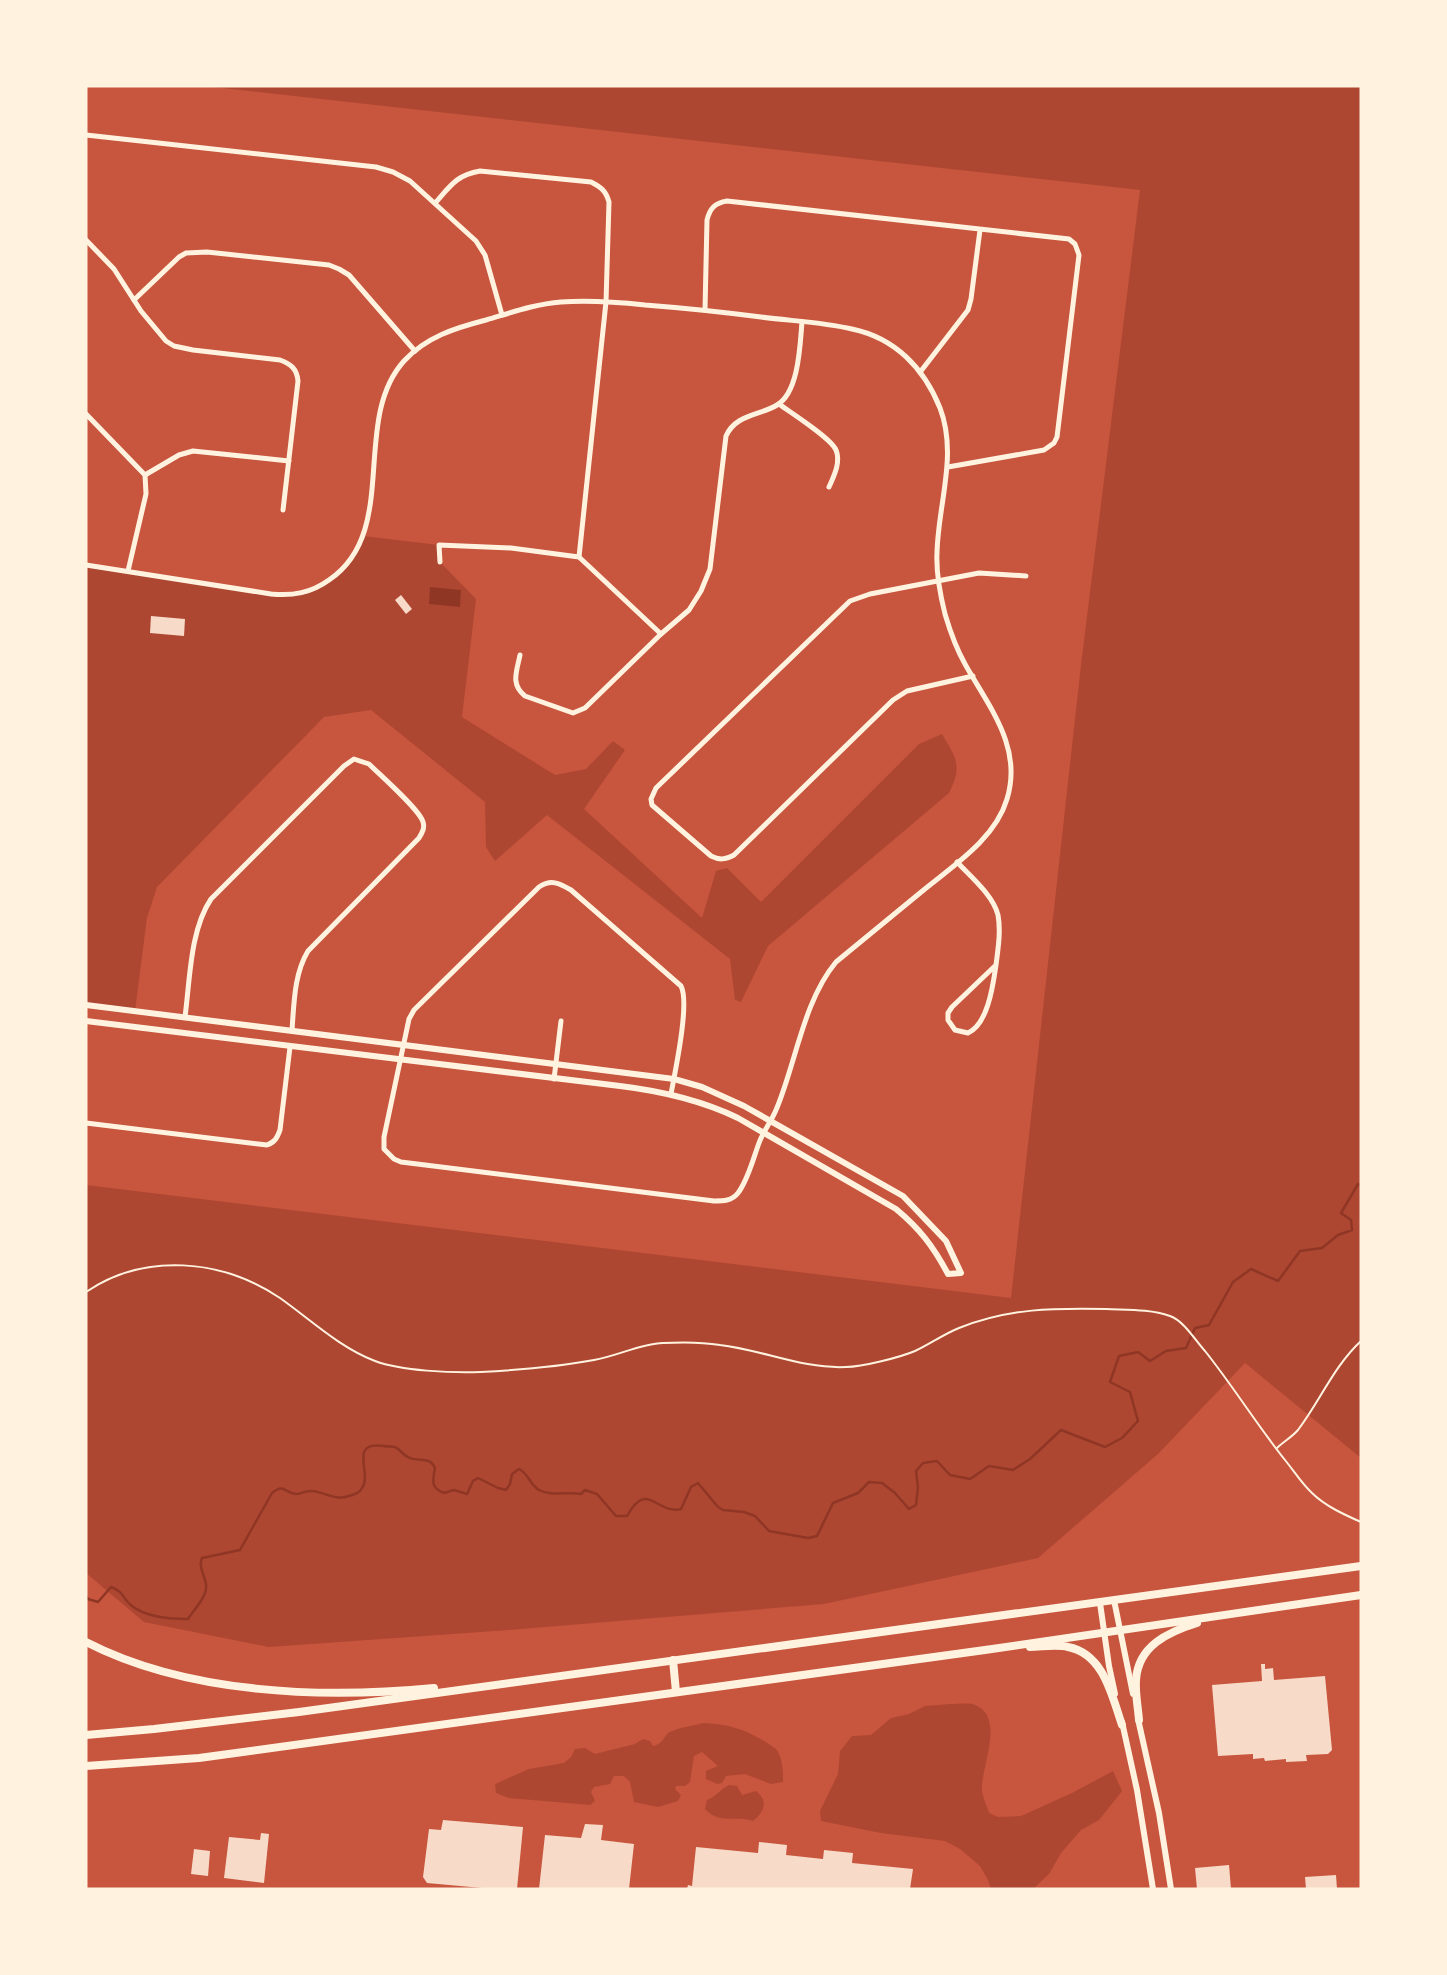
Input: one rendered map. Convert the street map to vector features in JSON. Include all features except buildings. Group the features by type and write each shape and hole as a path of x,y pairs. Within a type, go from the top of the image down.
{"highway":[{"path":"86,1735 299,1712 1361,1566"},
{"path":"86,1769 199,1758 985,1650 1361,1595"},
{"path":"1139,1720 1136,1681 1138,1669 1140,1661 1152,1645 1170,1632 1225,1615"},
{"path":"86,1642 147,1666 197,1679 249,1687 326,1693 401,1691 593,1671"},
{"path":"985,1650 1062,1646 1083,1652 1102,1672 1122,1724"},
{"path":"673,1660 676,1692"}],"street":[{"path":"86,135 384,169 410,181 436,202 482,248 502,314"},
{"path":"436,202 456,179 466,173 480,171 591,182 606,192 610,202 606,302 579,556"},
{"path":"705,310 707,220 709,212 719,202 1064,237 1075,244 1079,255 1059,431 1054,443 1044,450 948,467"},
{"path":"921,371 968,310 980,230"},
{"path":"86,240 114,269 156,330 174,346 280,360 293,367 298,374 298,382 283,510"},
{"path":"134,300 186,253 207,251 329,265 349,275 415,351"},
{"path":"86,565 285,595 318,588 345,567 358,547 367,523 383,397 397,370 415,351 446,331 502,314 557,302 606,302 705,310 840,326 871,334 895,347 921,371 943,418 948,467 938,543 939,581 951,635 1006,738 1011,759 1011,782 1006,804 994,827 957,862 836,962 826,974 815,996 776,1110 739,1192 729,1200 401,1161 388,1154 384,1143 409,1018 419,1004 545,883 556,882 571,890 681,986 684,992 684,1007 671,1094"},
{"path":"520,655 515,681 519,692 572,713 585,708 694,604 710,569 725,442 730,428 743,418 779,404 790,389 794,380 802,322"},
{"path":"779,404 826,439 836,450 837,464 829,487"},
{"path":"86,414 145,475 146,494 128,571"},
{"path":"145,475 179,455 193,451 289,461"},
{"path":"440,562 439,545 511,548 579,556 661,634"},
{"path":"972,676 907,691 893,700 728,858 717,859 711,856 652,805 651,799 656,788 850,601 870,594 979,573 1026,576"},
{"path":"86,1123 267,1145 277,1138 298,976 303,959 419,838 424,826 420,814 369,764 354,758 344,766 211,899 198,927 183,1032"},
{"path":"957,862 995,906 999,926 996,965 992,989 979,1026 968,1033 956,1030 948,1020 948,1013 996,965"},
{"path":"86,1005 674,1079 725,1096 903,1196 946,1241 961,1273 948,1274 934,1249 895,1209 716,1107 671,1094 633,1087 86,1021"},
{"path":"554,1079 561,1021"},
{"path":"1114,1600 1160,1813 1171,1889"},
{"path":"1100,1603 1109,1666 1137,1790 1153,1889"}],"path":[{"path":"86,1292 122,1274 148,1266 190,1265 225,1271 264,1288 340,1343 377,1362 400,1367 457,1372 596,1360 660,1343 720,1345 813,1366 849,1367 912,1353 955,1329 988,1317 1030,1309 1084,1307 1136,1310 1170,1316 1200,1345 1314,1496 1361,1522"},
{"path":"1276,1448 1296,1433 1337,1369 1361,1341"}],"shaded area":[{"path":"204,86 1361,86 1361,1458 1245,1363 1158,1454 1038,1558 824,1604 269,1647 144,1622 86,1573 86,1185 1011,1298 1081,665 1140,190"},
{"path":"363,536 439,545 440,562 476,599 462,717 555,775 586,769 613,741 625,750 584,809 702,918 716,871 727,868 761,902 919,744 942,734 951,749 957,768 949,793 768,946 741,1002 735,1000 730,959 547,815 495,861 486,847 485,802 371,710 324,717 157,887 147,918 135,1011 86,1005 86,565 296,595 338,574"},
{"path":"430,587 461,590 460,607 429,604"},
{"path":"972,1704 983,1710 988,1719 990,1743 982,1791 989,1813 998,1817 1021,1816 1113,1771 1122,1791 1099,1820 1081,1830 1061,1853 1049,1874 1033,1889 991,1889 980,1866 960,1849 945,1841 881,1833 821,1821 820,1811 838,1774 840,1751 852,1736 871,1735 891,1718 909,1714 925,1706"},
{"path":"703,1723 744,1731 774,1748 781,1760 783,1782 771,1784 745,1774 726,1776 722,1783 717,1784 706,1779 706,1771 718,1766 702,1752 694,1756 690,1782 685,1786 676,1786 675,1789 681,1795 678,1801 658,1807 634,1802 630,1782 624,1776 614,1776 610,1784 594,1787 591,1792 595,1801 590,1805 509,1798 496,1793 495,1784 529,1769 564,1763 575,1749 585,1748 595,1754 635,1744 643,1739 650,1741 653,1746 672,1731"},
{"path":"729,1785 737,1786 742,1795 756,1791 763,1799 764,1806 753,1821 716,1817 705,1809 707,1800"}],"waterway":[{"path":"86,1596 98,1602 111,1587 144,1613 188,1619 205,1593 202,1558 240,1550 276,1490 282,1489 296,1494 312,1491 339,1497 358,1492 365,1482 364,1453 366,1448 373,1446 395,1447 412,1459 430,1462 435,1468 434,1486 444,1493 454,1490 467,1494 473,1481 478,1478 506,1490 512,1474 519,1469 539,1490 581,1494 585,1490 597,1494 616,1516 627,1516 634,1505 647,1499 673,1510 681,1509 691,1487 698,1483 723,1510 755,1516 769,1531 808,1538 817,1536 833,1503 858,1493 869,1482 882,1483 909,1509 916,1505 916,1471 923,1463 937,1461 950,1475 970,1479 989,1466 1013,1470 1030,1459 1061,1430 1105,1447 1122,1438 1138,1421 1130,1392 1110,1382 1119,1356 1138,1352 1150,1361 1166,1351 1186,1348 1195,1328 1209,1325 1233,1282 1251,1269 1278,1281 1300,1251 1322,1248 1338,1235 1352,1230 1351,1220 1341,1213 1358,1184 1361,1186"}]}
